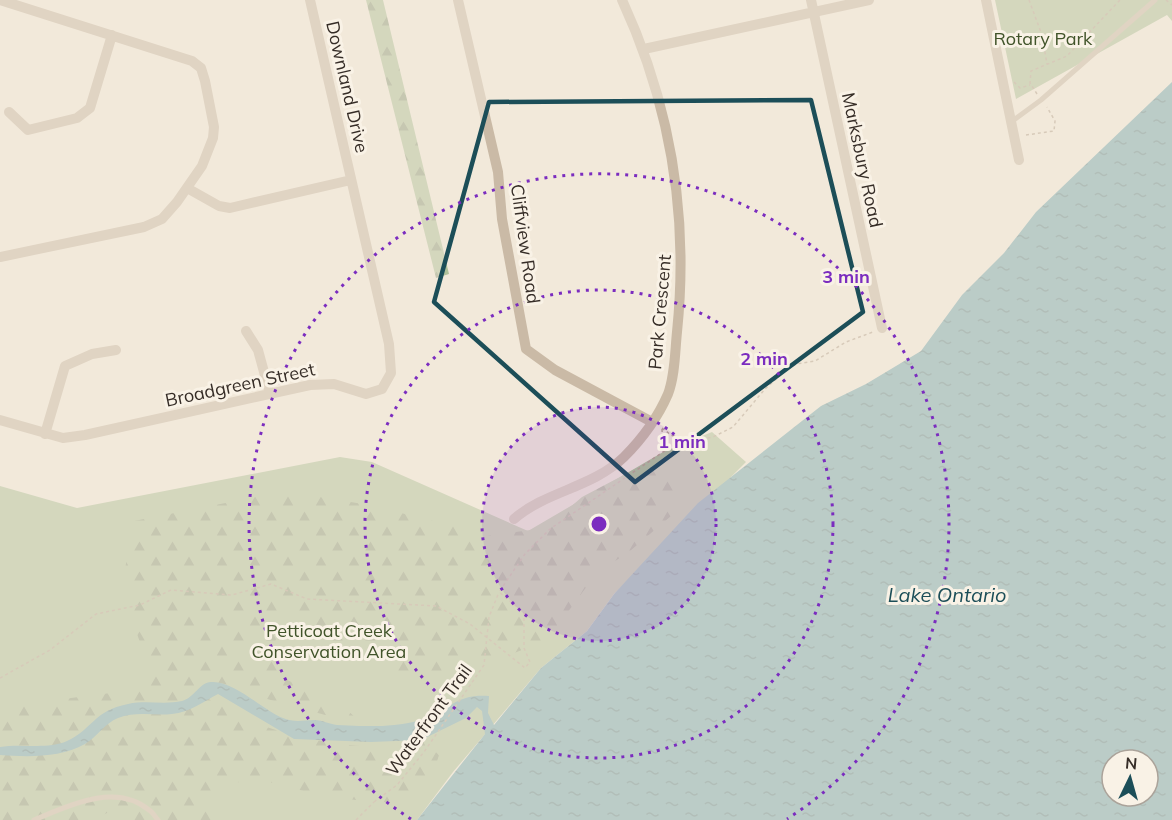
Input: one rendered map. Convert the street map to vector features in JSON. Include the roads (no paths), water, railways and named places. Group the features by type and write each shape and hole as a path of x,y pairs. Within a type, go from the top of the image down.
{"street":[{"path":"0,0 192,61 201,68 214,127 213,138 202,166 188,188 162,219 144,227 0,257"},
{"name":"Downland Drive","path":"310,0 351,180"},
{"name":"Cliffview Road","path":"458,0 498,172 502,219 526,349 555,370 657,425"},
{"name":"Park Crescent","path":"514,519 529,506 590,482 623,458 657,425 669,392 681,292 682,256 679,206 670,144 644,49 622,0"},
{"name":"Marksbury Road","path":"811,0 882,327"},
{"path":"644,49 869,0"},
{"path":"986,0 1009,123 1019,160"},
{"path":"9,112 28,130 77,118 90,108 112,35"},
{"path":"188,188 219,206 230,208 351,180"},
{"name":"Broadgreen Street","path":"0,420 63,438 310,385 334,384 366,394 381,389 391,373 389,344 351,180"},
{"path":"246,331 258,350 270,394"},
{"path":"45,434 65,366 92,354 116,350"}],"lane":[{"path":"1009,123 1041,100 1155,0"},
{"path":"34,820 78,801 111,797 132,801 150,810 158,820"}],"water":[{"name":"Lake Ontario","path":"1172,82 1172,820 417,820 485,734 482,711 477,707 466,718 421,740 371,742 294,739 218,694 179,713 132,715 118,718 85,744 65,752 33,756 0,755 0,747 59,744 76,736 100,716 116,707 135,703 182,701 211,682 238,690 287,720 318,720 343,725 382,726 407,723 431,716 464,699 489,696 488,713 494,725 541,668 587,631 614,594 698,503 821,406 866,384 921,351 962,295 1004,253 1036,212"}],"park label":[{"name":"Rotary Park","path":"1043,39"},
{"name":"Petticoat Creek Conservation Area","path":"329,641"}]}
